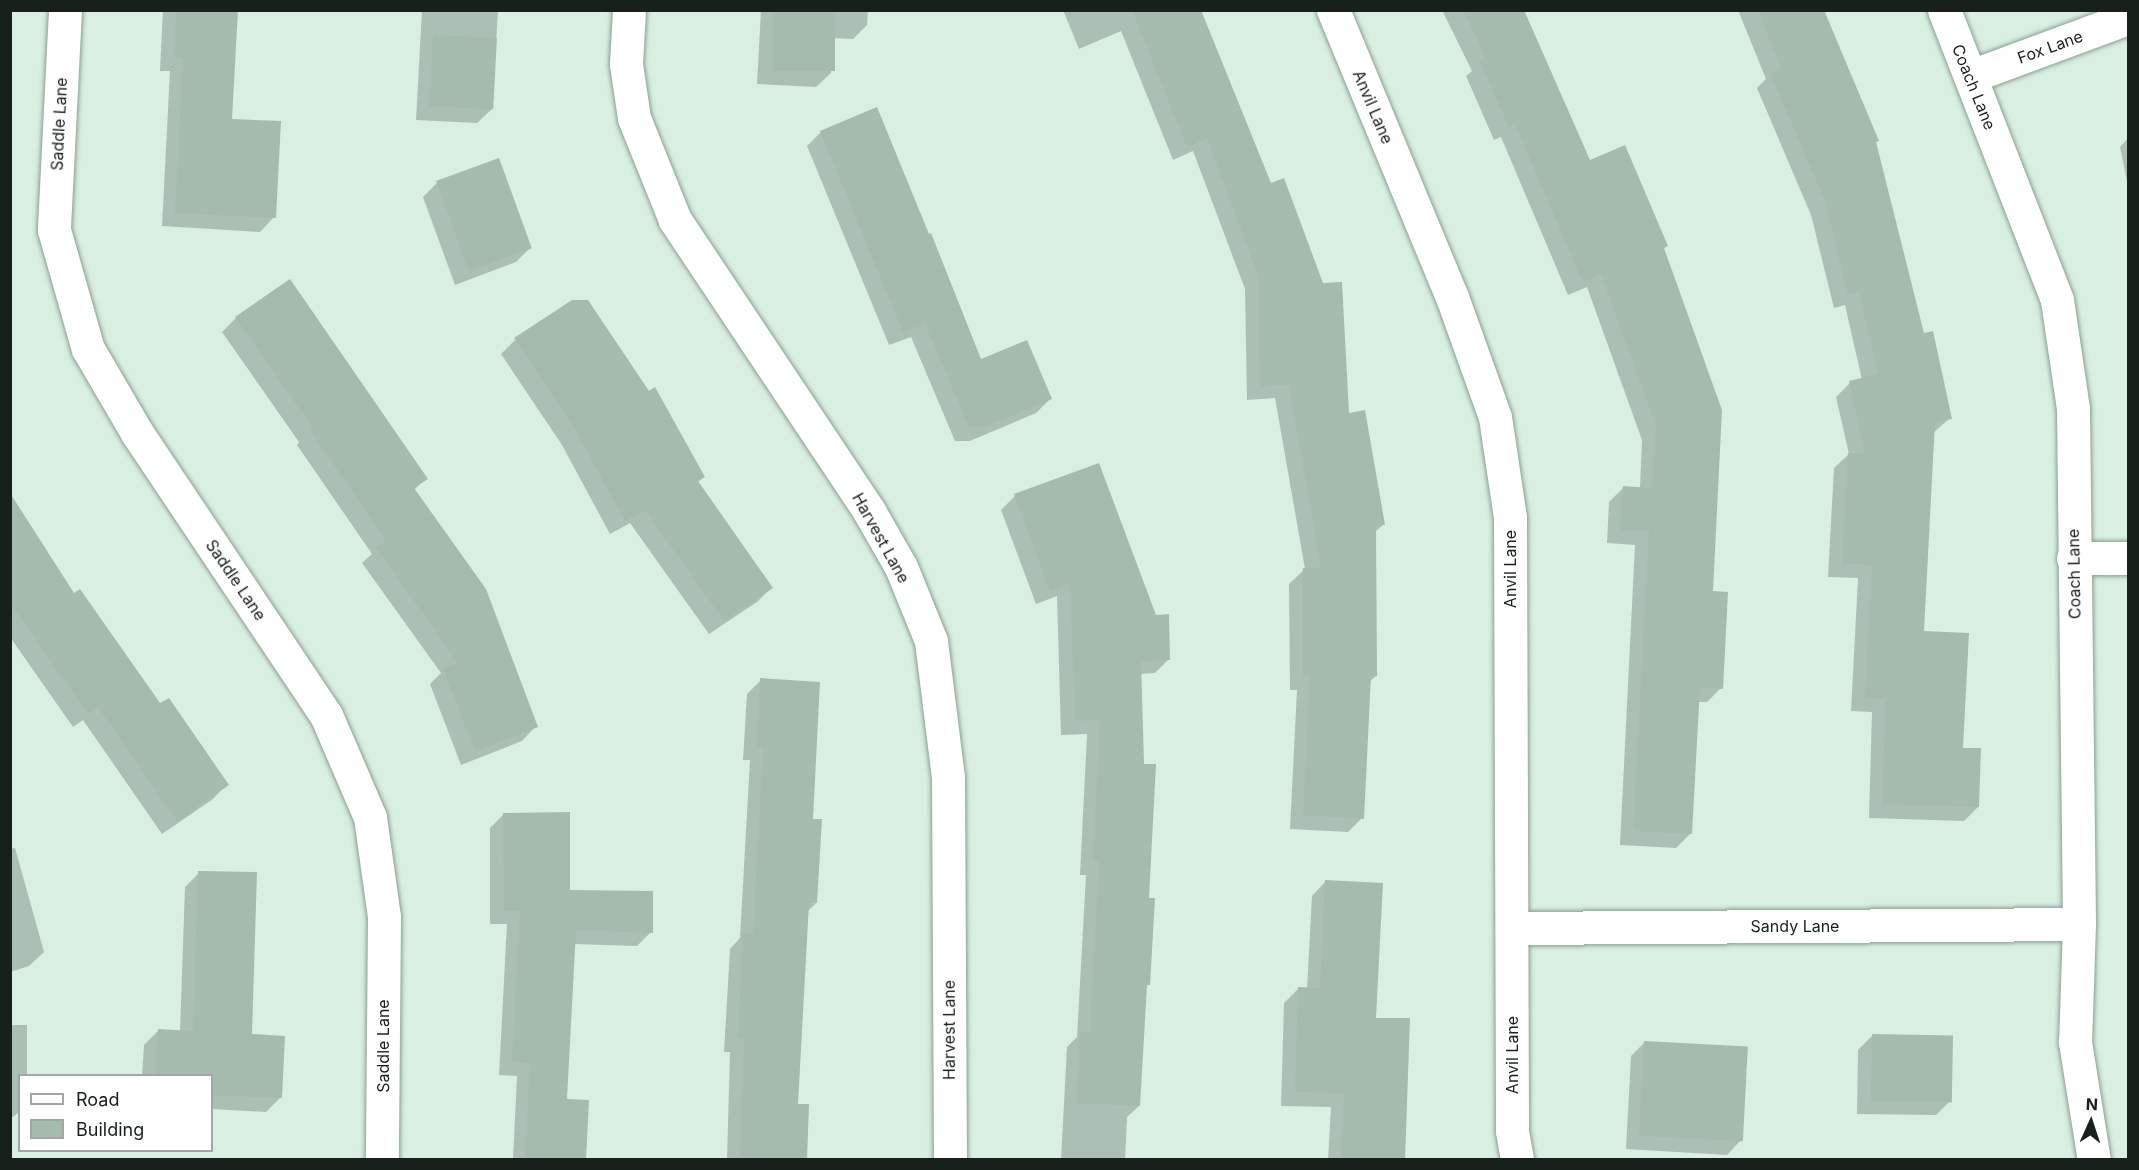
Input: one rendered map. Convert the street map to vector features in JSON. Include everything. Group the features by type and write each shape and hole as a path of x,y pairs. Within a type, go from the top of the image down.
{"street":[{"name":"Saddle Lane","path":"65,10 54,230 88,349 137,433 326,715 370,817 384,917 382,1160"},
{"name":"Harvest Lane","path":"629,10 626,64 634,118 675,220 868,512 901,567 931,641 948,778 950,1160"},
{"name":"Anvil Lane","path":"1333,10 1452,297 1495,417 1509,517 1512,1131 1517,1160"},
{"name":"Coach Lane","path":"1944,10 2057,300 2073,409 2079,924 2075,1042 2094,1160"},
{"name":"Fox Lane","path":"1971,76 2128,18"},
{"path":"2073,558 2128,558"},
{"name":"Sandy Lane","path":"1512,928 2079,924"}],"building":[{"path":"176,10 238,10 232,119 281,121 276,218 175,213 183,58 174,57"},
{"path":"773,10 835,10 835,71 773,71"},
{"path":"1132,10 1201,10 1271,183 1284,178 1323,283 1342,282 1349,413 1365,410 1385,525 1376,526 1377,676 1371,676 1364,819 1303,815 1310,676 1303,677 1303,568 1321,568 1289,385 1260,386 1258,275 1207,138 1187,147"},
{"path":"1463,10 1524,10 1590,160 1625,145 1668,246 1664,248 1722,410 1713,591 1728,592 1723,689 1700,687 1692,834 1633,831 1649,531 1620,530 1623,486 1652,488 1656,425 1601,274 1583,282 1515,124 1509,127 1480,61 1486,58"},
{"path":"1758,10 1824,10 1879,141 1876,142 1924,333 1933,331 1952,419 1935,422 1924,631 1969,633 1963,748 1981,748 1979,807 1882,804 1886,699 1865,698 1872,565 1842,563 1848,453 1865,454 1849,381 1878,374 1859,292 1848,295 1825,201 1770,73 1781,68"},
{"path":"433,35 497,38 493,109 429,106"},
{"path":"877,107 929,234 931,233 981,359 1027,340 1052,399 985,427 969,427 925,324 903,332 820,131"},
{"path":"499,158 532,248 469,271 436,181"},
{"path":"290,279 428,479 414,488 486,589 538,727 475,752 443,668 458,663 376,548 386,541 310,430 313,428 235,317"},
{"path":"572,300 588,300 649,391 655,387 705,477 698,481 773,588 724,621 645,510 625,521 576,431 514,338"},
{"path":"1099,463 1156,615 1169,614 1170,660 1141,661 1144,764 1156,764 1149,898 1155,898 1140,1106 1077,1103 1080,1032 1090,1032 1099,862 1093,861 1100,720 1075,721 1070,583 1050,591 1014,494"},
{"path":"10,493 74,593 80,589 160,703 169,698 229,785 177,821 98,707 88,714 10,603"},
{"path":"760,678 820,682 813,819 822,819 817,903 809,903 798,1104 809,1104 807,1160 740,1160 744,1039 738,1038 743,933 753,934 763,747 757,747"},
{"path":"570,812 570,890 653,891 653,933 576,930 567,1099 589,1100 586,1160 525,1160 530,1063 512,1062 520,911 504,911 503,813"},
{"path":"198,871 257,872 252,1034 285,1036 282,1098 213,1095 213,1074 155,1074 158,1029 193,1031"},
{"path":"1325,880 1383,883 1376,1018 1410,1018 1405,1160 1341,1160 1344,1093 1295,1092 1298,987 1320,988"},
{"path":"1872,1034 1953,1035 1952,1102 1871,1101"},
{"path":"1644,1041 1748,1046 1743,1141 1639,1136"}]}
